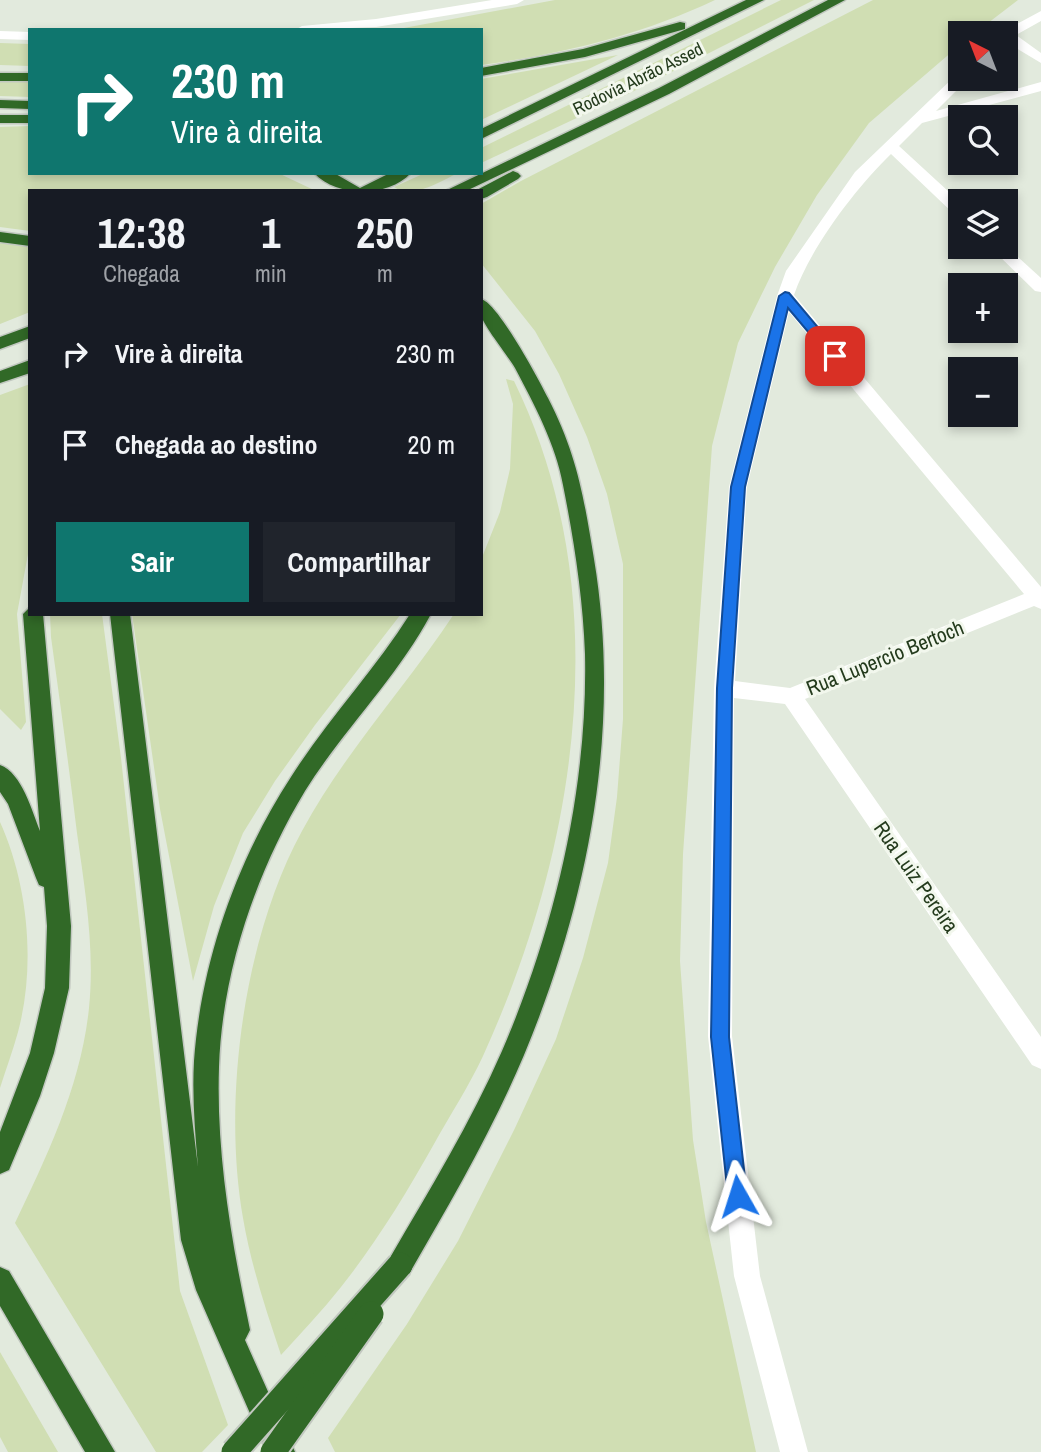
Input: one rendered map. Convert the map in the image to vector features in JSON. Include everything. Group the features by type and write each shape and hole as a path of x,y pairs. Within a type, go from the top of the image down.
{"highway":[{"path":"483,72 533,64 632,42 757,0"},
{"name":"Rodovia Abrão Assed","path":"483,134 757,0"},
{"name":"Rodovia Abrão Assed","path":"457,189 664,90 838,0"},
{"path":"0,77 28,77"},
{"path":"483,193 664,90"},
{"path":"0,104 28,105"},
{"path":"0,119 28,119"},
{"path":"326,175 350,189"},
{"path":"370,189 399,175"},
{"path":"0,237 28,241"},
{"path":"273,1452 358,1336 473,1137 513,1053 542,974 569,881 592,730 595,668 586,569 571,474 545,406 509,341 483,307"},
{"path":"0,343 28,333"},
{"path":"0,377 28,367"},
{"path":"0,1161 28,1096 42,1053 57,988 57,914 33,616"},
{"path":"120,616 194,1240 209,1290 281,1452"},
{"path":"244,1366 220,1254 211,1186 207,1058 219,989 246,889 267,837 298,783 420,616"},
{"path":"0,774 17,800 57,914"},
{"path":"234,1452 400,1265"},
{"path":"0,1280 101,1452"}],"street":[{"path":"323,28 376,23 517,0"},
{"path":"1018,28 1041,15"},
{"path":"0,35 28,36"},
{"path":"1018,43 1041,59"},
{"path":"914,121 1041,86"},
{"path":"794,1452 747,1276 720,1037 724,688 738,487 785,296 794,271 860,175 948,90"},
{"path":"891,146 948,200"},
{"path":"1011,259 1041,287"},
{"path":"785,296 1040,598"},
{"name":"Rua Lupercio Bertoch","path":"724,688 791,696 1040,598"},
{"name":"Rua Luiz Pereira","path":"791,696 1041,1057"}],"green space":[{"path":"555,0 715,0 630,33 571,49 483,65 483,28 404,28"},
{"path":"781,0 814,0 630,93 483,162 483,147"},
{"path":"873,0 1018,0 991,21 948,21 948,55 869,123 817,195 775,267 738,343 712,446 683,854 680,961 693,1140 706,1222 756,1452 335,1452 328,1438 407,1324 458,1241 556,1039 583,958 608,863 617,797 623,719 623,564 607,494 587,437 559,374 535,331 483,266 483,203"},
{"path":"0,43 28,44 28,66 0,65"},
{"path":"618,55 483,119 483,79"},
{"path":"0,80 28,81 28,97 0,96"},
{"path":"28,126 28,175 282,175 312,189 28,189 28,231 0,227 0,127"},
{"path":"421,175 454,175 421,189 394,187"},
{"path":"0,243 28,247 28,313 0,324"},
{"path":"506,379 514,381 546,463 566,547 575,633 573,720 562,807 543,892 516,976 483,1056 466,1089 401,1200 366,1253 334,1296 281,1355 250,1253 237,1172 237,1071 252,969 265,919 282,873 319,802 453,616 483,616 483,555 500,512 510,469 513,404"},
{"path":"28,385 28,554 17,614 26,722 21,730 0,709 0,395"},
{"path":"50,616 102,616 121,758 180,1291 228,1425 202,1452 156,1452 15,1223 51,1145 71,1092 85,1037 91,986 86,898"},
{"path":"132,616 399,616 315,725 275,781 243,833 214,906 193,981 160,809"},
{"path":"0,822 10,846 23,898 28,952 24,1006 0,1088"},
{"path":"0,1352 58,1452 8,1452 0,1437"}],"route":[{"path":"738,1196 720,1037 724,688 738,487 785,296 835,356"}]}
